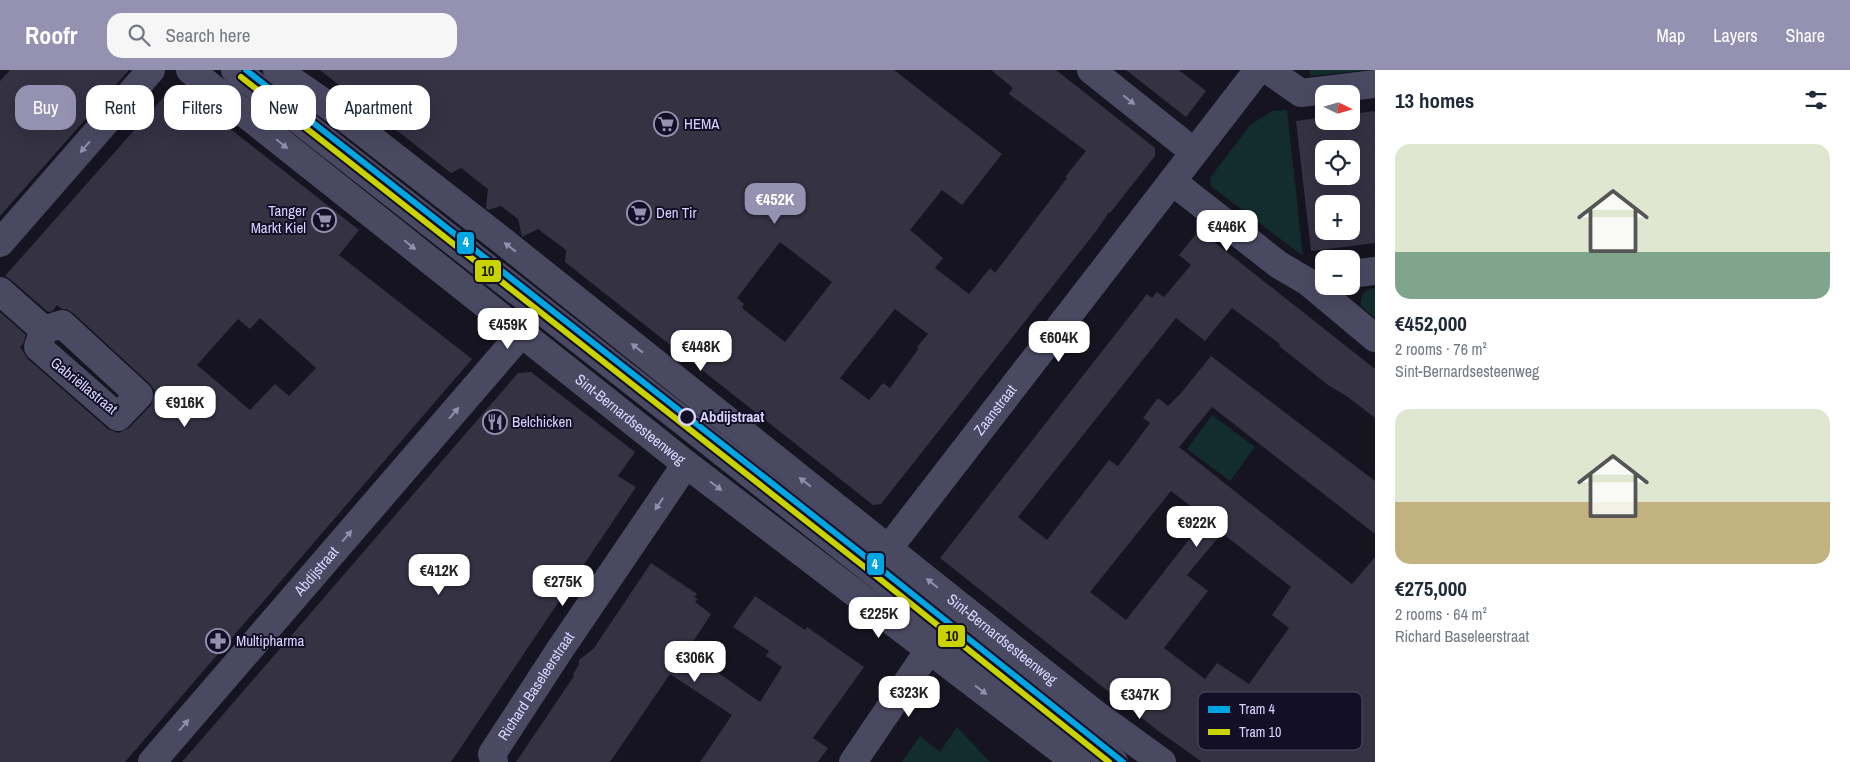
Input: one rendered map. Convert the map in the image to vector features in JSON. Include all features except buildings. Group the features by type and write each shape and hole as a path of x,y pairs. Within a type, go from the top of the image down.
{"street":[{"path":"0,243 150,70"},
{"name":"Sint-Bernardsesteenweg","path":"190,70 686,464 1076,762"},
{"path":"234,70 1114,762"},
{"path":"1091,70 1194,152"},
{"name":"Zaanstraat","path":"856,594 1258,70"},
{"path":"1268,70 1302,93 1375,84"},
{"name":"Sint-Bernardsesteenweg","path":"287,73 498,238 1093,712 1162,762"},
{"path":"1173,182 1279,265 1315,281"},
{"path":"1360,273 1375,271"},
{"path":"0,291 44,330"},
{"path":"1330,295 1375,338"},
{"name":"Abdijstraat","path":"152,762 521,334"},
{"name":"Richard Baseleerstraat","path":"494,762 492,754 559,651 686,464"},
{"path":"854,762 929,650"}],"green space":[{"path":"1309,70 1367,70 1311,76"},
{"path":"1287,110 1303,256 1211,186 1210,178 1250,125 1272,111"},
{"path":"1375,288 1375,318 1361,306 1361,302 1362,296 1368,290"},
{"path":"1212,415 1255,447 1230,481 1187,449"},
{"path":"957,727 990,762 902,762 920,736 940,752"}],"tram line":[{"name":"4","path":"246,70 876,565 1123,762"},
{"name":"10","path":"241,77 871,572 1109,762"}],"place":[{"name":"HEMA","path":"666,124"},
{"name":"Den Tir","path":"639,213"},
{"name":"Tanger Markt Kiel","path":"324,220"},
{"name":"Abdijstraat","path":"687,417"},
{"name":"Belchicken","path":"495,422"},
{"name":"Multipharma","path":"218,641"}]}
